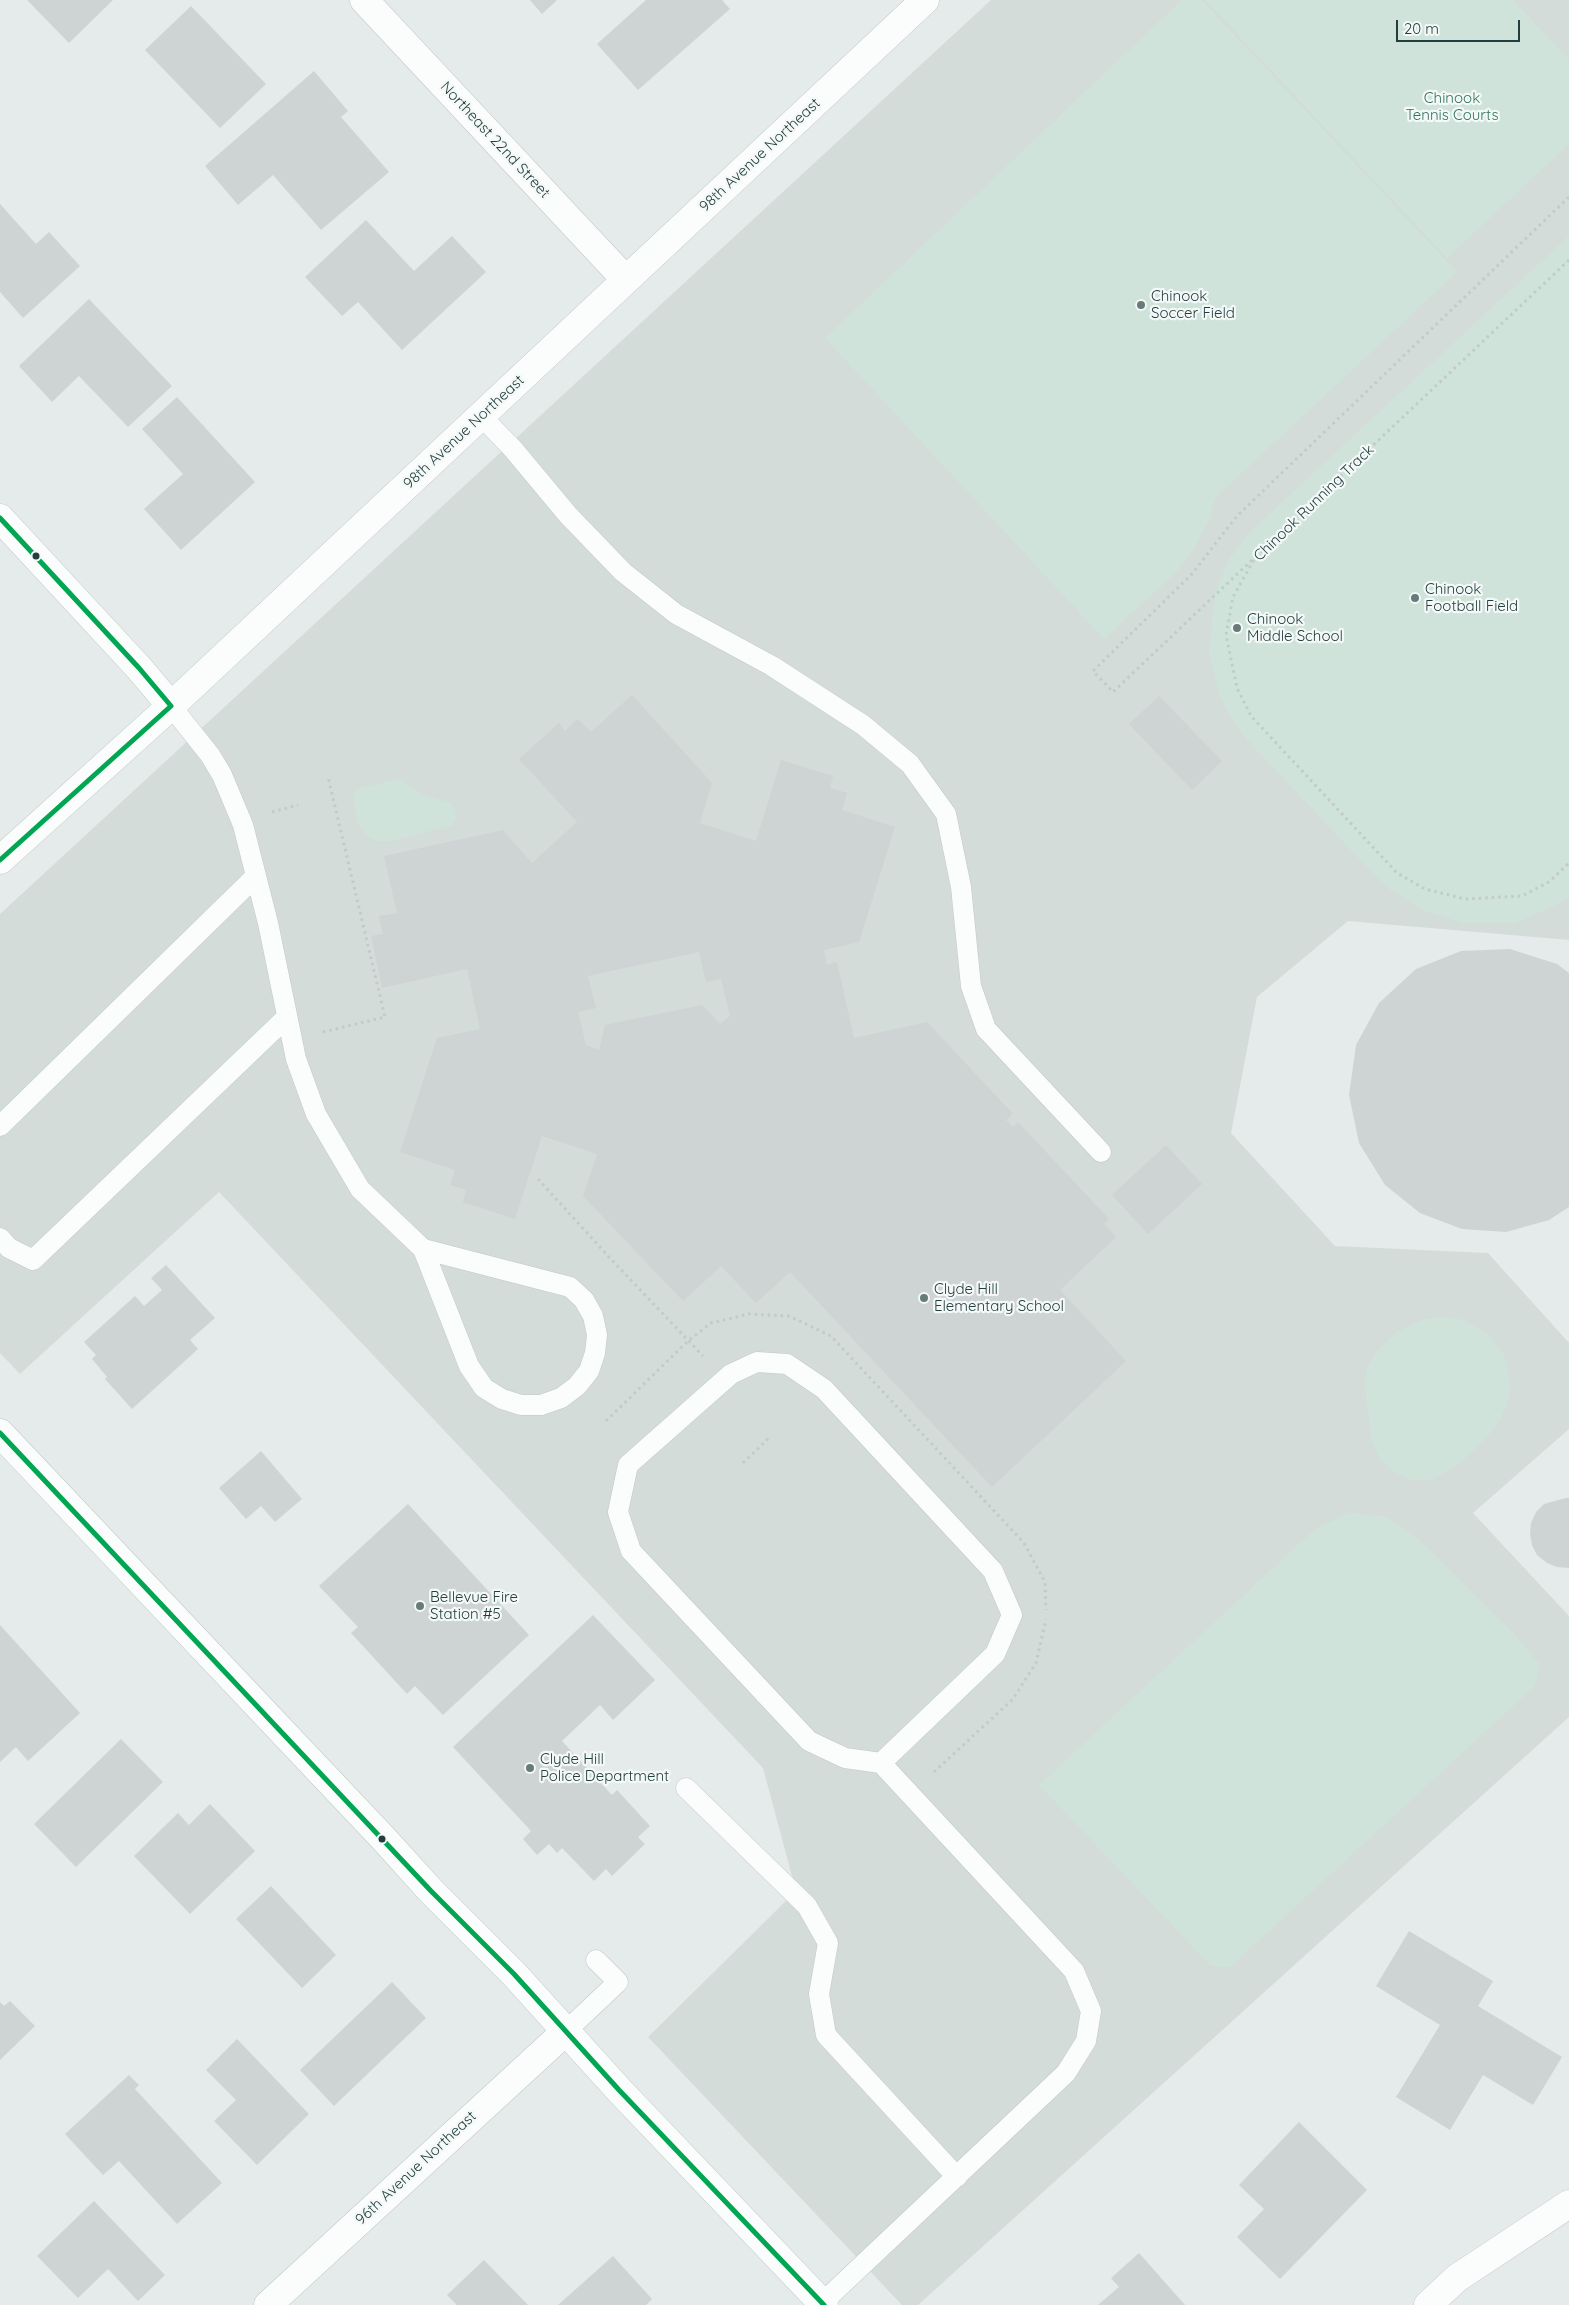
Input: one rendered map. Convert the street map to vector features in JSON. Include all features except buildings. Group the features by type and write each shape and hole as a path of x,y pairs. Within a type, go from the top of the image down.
{"street":[{"name":"Northeast 22nd Street","path":"364,0 626,280"},
{"name":"98th Avenue Northeast","path":"0,860 171,706 926,0"},
{"path":"0,518 139,668 171,706"},
{"path":"0,1433 431,1891 514,1974 565,2032 823,2304"},
{"name":"96th Avenue Northeast","path":"268,2305 565,2032"},
{"path":"1428,2305 1457,2278 1569,2204"}],"lane":[{"path":"481,416 513,449 568,515 623,572 676,614 772,666 863,725 910,764 946,814 961,887 970,986 986,1028 1101,1152"},
{"path":"171,706 210,755 222,775 243,825 268,923 296,1059 316,1114 360,1189 423,1249 469,1366 484,1388 502,1399 515,1403 541,1405 562,1398 577,1386 589,1371 595,1353 596,1335 592,1316 584,1300 570,1287 423,1249"},
{"path":"0,1126 256,876"},
{"path":"0,1238 9,1248 33,1260 287,1017"},
{"path":"823,2304 1066,2073 1086,2041 1090,2011 1074,1971 881,1763 844,1758 809,1741 632,1551 618,1512 628,1465 731,1374 756,1362 787,1364 824,1390 992,1571 1012,1616 995,1654 881,1763"},
{"path":"686,1788 807,1906 828,1943 820,1994 826,2035 957,2177"},
{"path":"565,2032 618,1982 596,1960"}],"path":[{"path":"1256,556 1113,692 1093,671 1191,575 1237,516 1569,197"},
{"name":"Chinook Running Track","path":"1569,260 1256,556 1233,597 1226,635 1237,688 1251,716 1397,873 1425,889 1465,899 1522,896 1549,882 1569,863"},
{"path":"318,1034 385,1017 328,778"},
{"path":"263,814 298,806"},
{"path":"538,1179 705,1358"},
{"path":"743,1463 771,1436"}],"shaded area":[{"name":"Clyde Hill Elementary School","path":"991,0 1569,0 1569,940 1348,921 1257,997 1231,1133 1335,1246 1488,1253 1569,1343 1569,1429 1473,1513 1569,1616 1569,1717 918,2305 902,2305 648,2037 796,1891 763,1768 219,1192 20,1374 0,1353 0,914"}],"green space":[{"name":"Chinook Soccer Field","path":"1182,0 1202,0 1457,272 1215,498 1209,520 1194,548 1176,572 1104,639 825,338"},
{"name":"Chinook Tennis Courts","path":"1205,0 1513,0 1569,60 1569,144 1447,258"},
{"name":"Chinook Football Field","path":"1569,236 1569,896 1564,901 1515,923 1464,923 1423,910 1385,886 1250,743 1233,721 1219,693 1209,653 1215,593 1229,559 1252,530"},
{"path":"400,779 425,796 452,803 457,815 453,825 391,841 379,841 369,838 360,827 353,799 355,793 360,788"},
{"path":"1442,1317 1464,1320 1490,1336 1503,1353 1508,1368 1510,1386 1507,1406 1487,1437 1457,1466 1431,1480 1412,1480 1396,1473 1380,1460 1372,1442 1365,1385 1367,1368 1376,1352 1398,1331 1425,1319"},
{"path":"1348,1513 1387,1517 1417,1538 1513,1633 1540,1664 1535,1686 1230,1967 1211,1966 1039,1785 1314,1530"}],"transit line":[{"path":"0,518 139,668 171,706 0,860"},
{"path":"0,1433 431,1891 514,1974 619,2090 824,2305"}],"place":[{"name":"Chinook Soccer Field","path":"1141,305"},
{"name":"Chinook Football Field","path":"1415,598"},
{"name":"Chinook Middle School","path":"1237,628"},
{"name":"Clyde Hill Elementary School","path":"924,1298"},
{"name":"Bellevue Fire Station #5","path":"420,1606"},
{"name":"Clyde Hill Police Department","path":"530,1768"}]}
